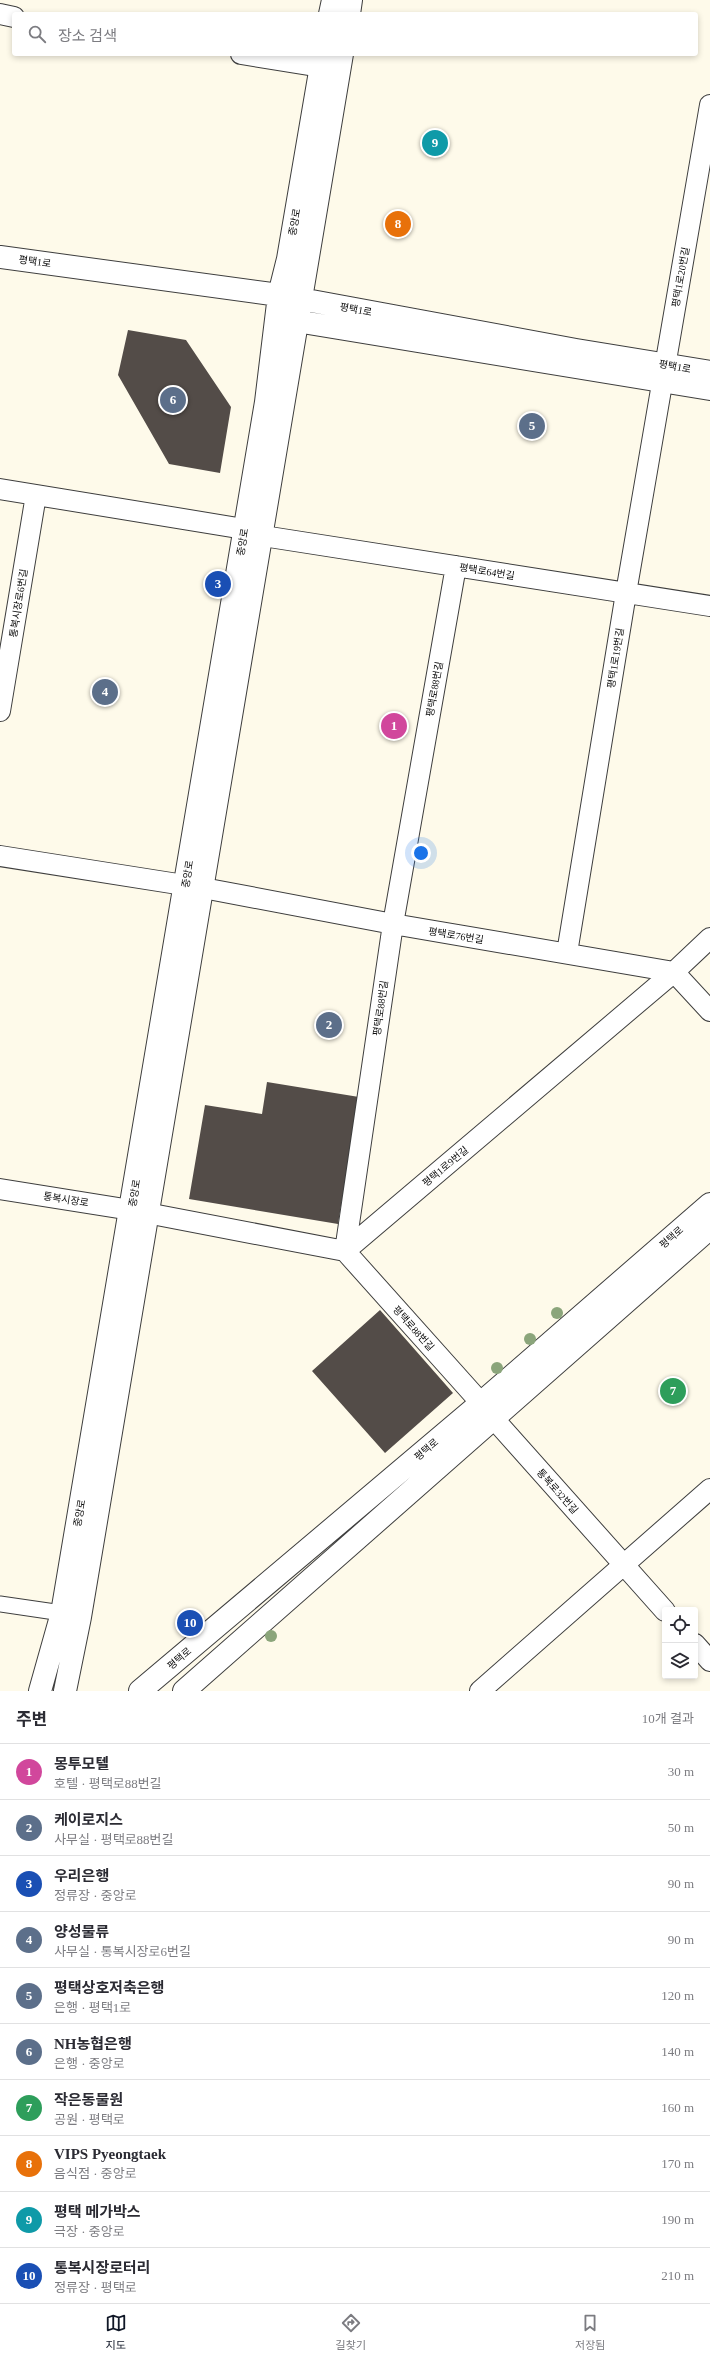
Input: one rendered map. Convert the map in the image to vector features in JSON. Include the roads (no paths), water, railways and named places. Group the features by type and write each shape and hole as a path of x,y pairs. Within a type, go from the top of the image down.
{"street":[{"path":"330,12 333,0"},
{"path":"349,12 351,0"},
{"path":"0,14 12,17"},
{"path":"264,56 322,61"},
{"name":"중앙로","path":"66,1690 80,1617 140,1212 253,533 298,321 342,56"},
{"name":"중앙로","path":"253,533 266,402 279,295 288,258 322,61"},
{"name":"평택1로20번길","path":"663,372 703,190 710,105"},
{"name":"평택1로","path":"0,257 279,295 663,372 710,372"},
{"path":"277,317 663,372 710,389"},
{"name":"평택1로19번길","path":"567,953 663,372"},
{"path":"0,489 253,533"},
{"name":"통복시장로6번길","path":"0,711 36,495"},
{"name":"평택로64번길","path":"253,533 710,606"},
{"name":"평택로88번길","path":"456,566 392,924 345,1251 487,1411"},
{"path":"0,856 194,887"},
{"name":"평택로76번길","path":"194,887 392,924 674,972"},
{"name":"평택1로9번길","path":"345,1251 674,972 710,938"},
{"path":"674,972 710,1011"},
{"name":"통복시장로","path":"0,1189 140,1212"},
{"name":"평택로","path":"184,1691 710,1204"},
{"path":"140,1212 345,1251"},
{"name":"중앙로","path":"40,1691 62,1613 140,1212"},
{"name":"평택로","path":"140,1691 487,1411 710,1228"},
{"name":"통복로32번길","path":"487,1411 662,1608"},
{"path":"480,1691 710,1489"},
{"path":"0,1604 62,1613"},
{"path":"698,1647 710,1661"}],"place":[{"name":"평택 메가박스","path":"435,143"},
{"name":"VIPS Pyeongtaek","path":"398,224"},
{"name":"NH농협은행","path":"173,400"},
{"name":"평택상호저축은행","path":"532,426"},
{"name":"우리은행","path":"218,584"},
{"name":"양성물류","path":"105,692"},
{"name":"몽투모텔","path":"394,726"},
{"name":"케이로지스","path":"329,1025"},
{"name":"작은동물원","path":"673,1391"},
{"name":"통복시장로터리","path":"190,1623"}]}
